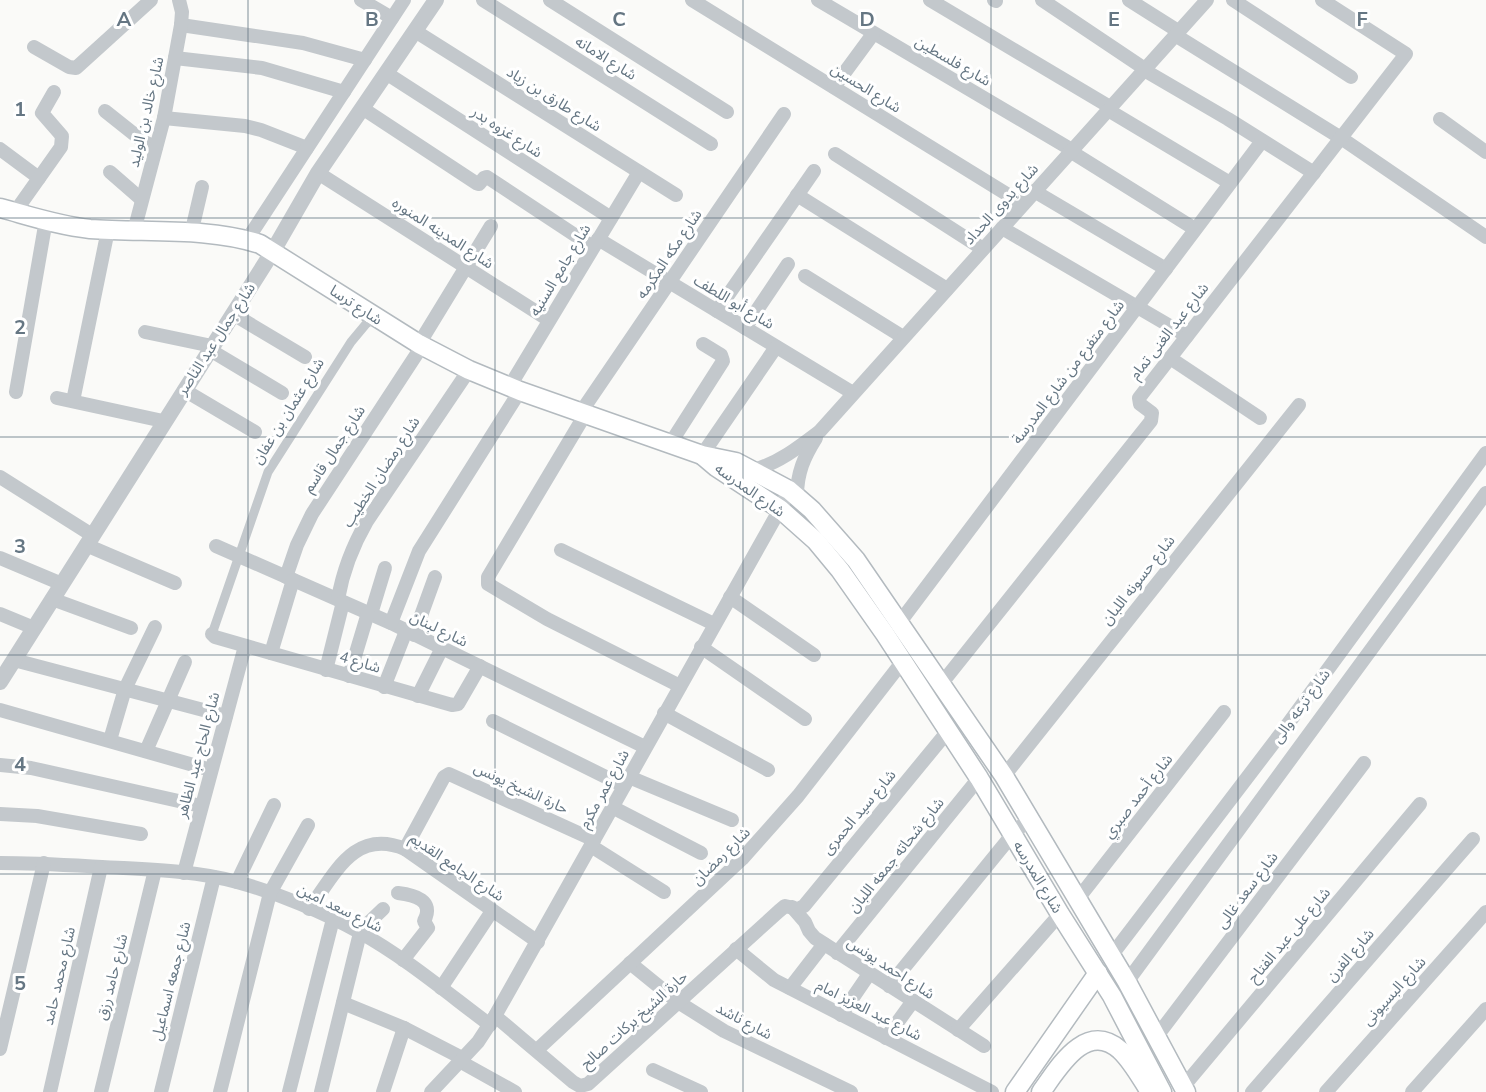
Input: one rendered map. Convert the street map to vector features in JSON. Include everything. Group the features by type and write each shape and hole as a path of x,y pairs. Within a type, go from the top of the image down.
{"main road":[{"name":"شارع ترسا","path":"8,210 76,227 247,240 273,251 375,318 469,370 702,455"},
{"name":"شارع المدرسه","path":"702,455 736,462 793,493 843,542 1004,776 1127,982 1184,1090"},
{"name":"شارع المدرسه","path":"702,455 716,467 780,509 801,526 829,556 903,661 980,778 1012,835 1112,996 1162,1092"},
{"path":"1015,1092 1098,973"},
{"path":"1041,1092 1069,1054 1079,1046 1092,1041 1107,1042 1119,1049 1150,1092"}],"street":[{"path":"34,46 69,67 76,68 151,0"},
{"name":"شارع خالد بن الوليد","path":"134,231 164,118 181,25 182,12 179,0"},
{"path":"362,0 392,18"},
{"path":"247,240 404,0"},
{"name":"شارع جمال عبد الناصر","path":"1,678 273,251 318,172 436,0"},
{"name":"شارع الامانه","path":"483,0 711,144"},
{"path":"550,0 727,112"},
{"name":"شارع الحسين","path":"692,0 1023,204"},
{"name":"شارع فلسطين","path":"818,0 1071,151 1196,229"},
{"path":"930,0 1230,183"},
{"path":"1042,0 1144,69 1314,173"},
{"path":"1130,0 1177,33 1341,138 1486,237"},
{"name":"شارع بدوى الحداد","path":"754,470 786,457 820,431 1207,0"},
{"path":"1233,0 1351,77"},
{"name":"شارع عبد الغنى تمام","path":"942,683 1151,421 1152,412 1140,404 1139,398 1406,54 1322,0"},
{"path":"181,25 303,43 365,60"},
{"name":"شارع طارق بن زياد","path":"415,31 676,195"},
{"path":"834,87 873,34"},
{"path":"175,58 262,68 344,92"},
{"name":"شارع غزوه بدر","path":"386,73 611,218"},
{"path":"8,210 39,178 62,142 59,132 42,113 54,92"},
{"name":"شارع أبو اللطف","path":"362,108 476,183 479,184 487,177 596,243 670,282 854,393"},
{"path":"105,111 138,138 156,147"},
{"name":"شارع مكه المكرمه","path":"680,686 547,619 490,587 487,582 583,412 784,114"},
{"path":"164,118 244,126 261,130 307,148"},
{"path":"1440,118 1486,152"},
{"name":"شارع متفرع من شارع المدرسة","path":"900,622 1262,141"},
{"path":"0,148 39,178"},
{"path":"834,154 983,249"},
{"path":"717,311 814,171"},
{"path":"110,172 141,199"},
{"name":"شارع المدينه المنوره","path":"318,172 549,321"},
{"name":"شارع جامع السنيه","path":"515,388 549,321 639,172"},
{"path":"191,234 202,187"},
{"path":"1034,192 1166,269"},
{"path":"797,195 947,289"},
{"path":"16,392 46,220"},
{"name":"شارع جمال قاسم","path":"271,653 297,544 312,514 421,345 491,226"},
{"path":"1002,228 1187,336"},
{"path":"73,401 108,230"},
{"path":"745,328 788,264"},
{"path":"805,276 903,337"},
{"path":"233,314 305,357"},
{"name":"شارع عثمان بن عفان","path":"212,633 271,466 351,342 366,324 375,318"},
{"path":"145,333 211,348 282,393"},
{"path":"670,444 723,361 721,355 703,344"},
{"path":"702,455 776,347"},
{"path":"1170,358 1260,418"},
{"name":"شارع رمضان الخطيب","path":"326,670 341,601 343,572 353,546 367,521 469,370"},
{"path":"390,623 419,551 515,388"},
{"path":"184,390 255,432"},
{"path":"57,398 163,421"},
{"name":"شارع حسونه اللبان","path":"1004,776 1299,405"},
{"name":"شارع بدوى الحداد","path":"793,493 800,465 820,431"},
{"name":"شارع ترعه والى","path":"1111,956 1292,718 1486,453"},
{"path":"0,477 89,540 175,583"},
{"name":"شارع عمر مكرم","path":"431,1092 463,1060 493,1021 714,624 780,509 793,493"},
{"name":"شارع ترعه والى","path":"1127,982 1486,493"},
{"name":"شارع لبنان","path":"216,546 390,623 645,747"},
{"path":"561,550 714,624"},
{"path":"0,558 62,584"},
{"path":"349,676 385,568"},
{"path":"384,687 435,577"},
{"path":"730,597 814,655"},
{"path":"52,599 131,628"},
{"path":"0,614 34,628"},
{"path":"110,740 125,689 154,627"},
{"name":"شارع 4","path":"212,633 215,637 326,670 455,705 480,666"},
{"name":"شارع الحاج عبد الظاهر","path":"184,873 245,645"},
{"path":"701,647 805,719"},
{"path":"418,696 442,648"},
{"path":"14,660 226,716"},
{"name":"شارع رمضان","path":"537,1050 714,887 769,830 903,661"},
{"path":"146,751 185,662"},
{"path":"0,710 211,770"},
{"name":"شارع أحمد صبري","path":"1077,900 1224,712"},
{"path":"664,713 768,770"},
{"path":"493,721 626,782 732,820"},
{"name":"شارع سيد الحمرى","path":"792,907 798,909 804,906 948,731"},
{"name":"شارع سعد غالى","path":"1156,1036 1364,763"},
{"path":"0,765 31,768 201,806"},
{"name":"حارة الشيخ يونس","path":"405,849 444,777 449,774 592,843"},
{"name":"شارع شحاته جمعه اللبان","path":"837,953 980,778"},
{"name":"شارع على عبد الفتاح","path":"1184,1090 1420,804"},
{"path":"237,882 274,805"},
{"path":"612,807 701,853"},
{"path":"0,814 37,816 141,834"},
{"path":"889,986 1012,835 1029,819"},
{"path":"220,1092 270,893 308,825"},
{"name":"شارع الفرن","path":"1252,1092 1473,839"},
{"name":"شارع الجامع القديم","path":"309,909 348,857 360,848 375,843 391,843 405,849 537,942"},
{"path":"592,843 664,891"},
{"path":"0,863 44,863 155,870"},
{"path":"0,1049 44,863"},
{"name":"شارع محمد حامد","path":"50,1092 101,867"},
{"name":"شارع سعد امين","path":"155,870 237,882 333,919 359,932 403,960 441,988 493,1021"},
{"name":"شارع حامد رزق","path":"101,1092 155,870"},
{"name":"شارع جمعه اسماعيل","path":"161,1092 214,877"},
{"path":"398,893 417,897 427,907 428,913 424,921 428,928 403,960"},
{"name":"حارة الشيخ بركات صالح","path":"493,1021 537,1050 573,1082 580,1086 588,1084 778,911 785,906 792,907"},
{"name":"شارع احمد يونس","path":"792,907 806,922 812,935 824,944 984,1046"},
{"path":"321,1092 359,932 383,909"},
{"path":"441,988 492,911"},
{"name":"شارع البسيونى","path":"1326,1092 1486,912"},
{"path":"958,1030 1060,914"},
{"path":"289,1092 333,919"},
{"path":"790,988 824,944"},
{"name":"شارع عبد العزيز امام","path":"736,949 774,980 992,1092"},
{"name":"شارع ناشد","path":"630,963 678,1002 724,1031 851,1092"},
{"path":"841,1015 869,974"},
{"path":"886,1038 913,1001"},
{"path":"343,1003 404,1028 515,1092"},
{"path":"1412,1092 1486,1009"},
{"path":"384,1092 404,1028"},
{"path":"653,1070 701,1092"}]}
